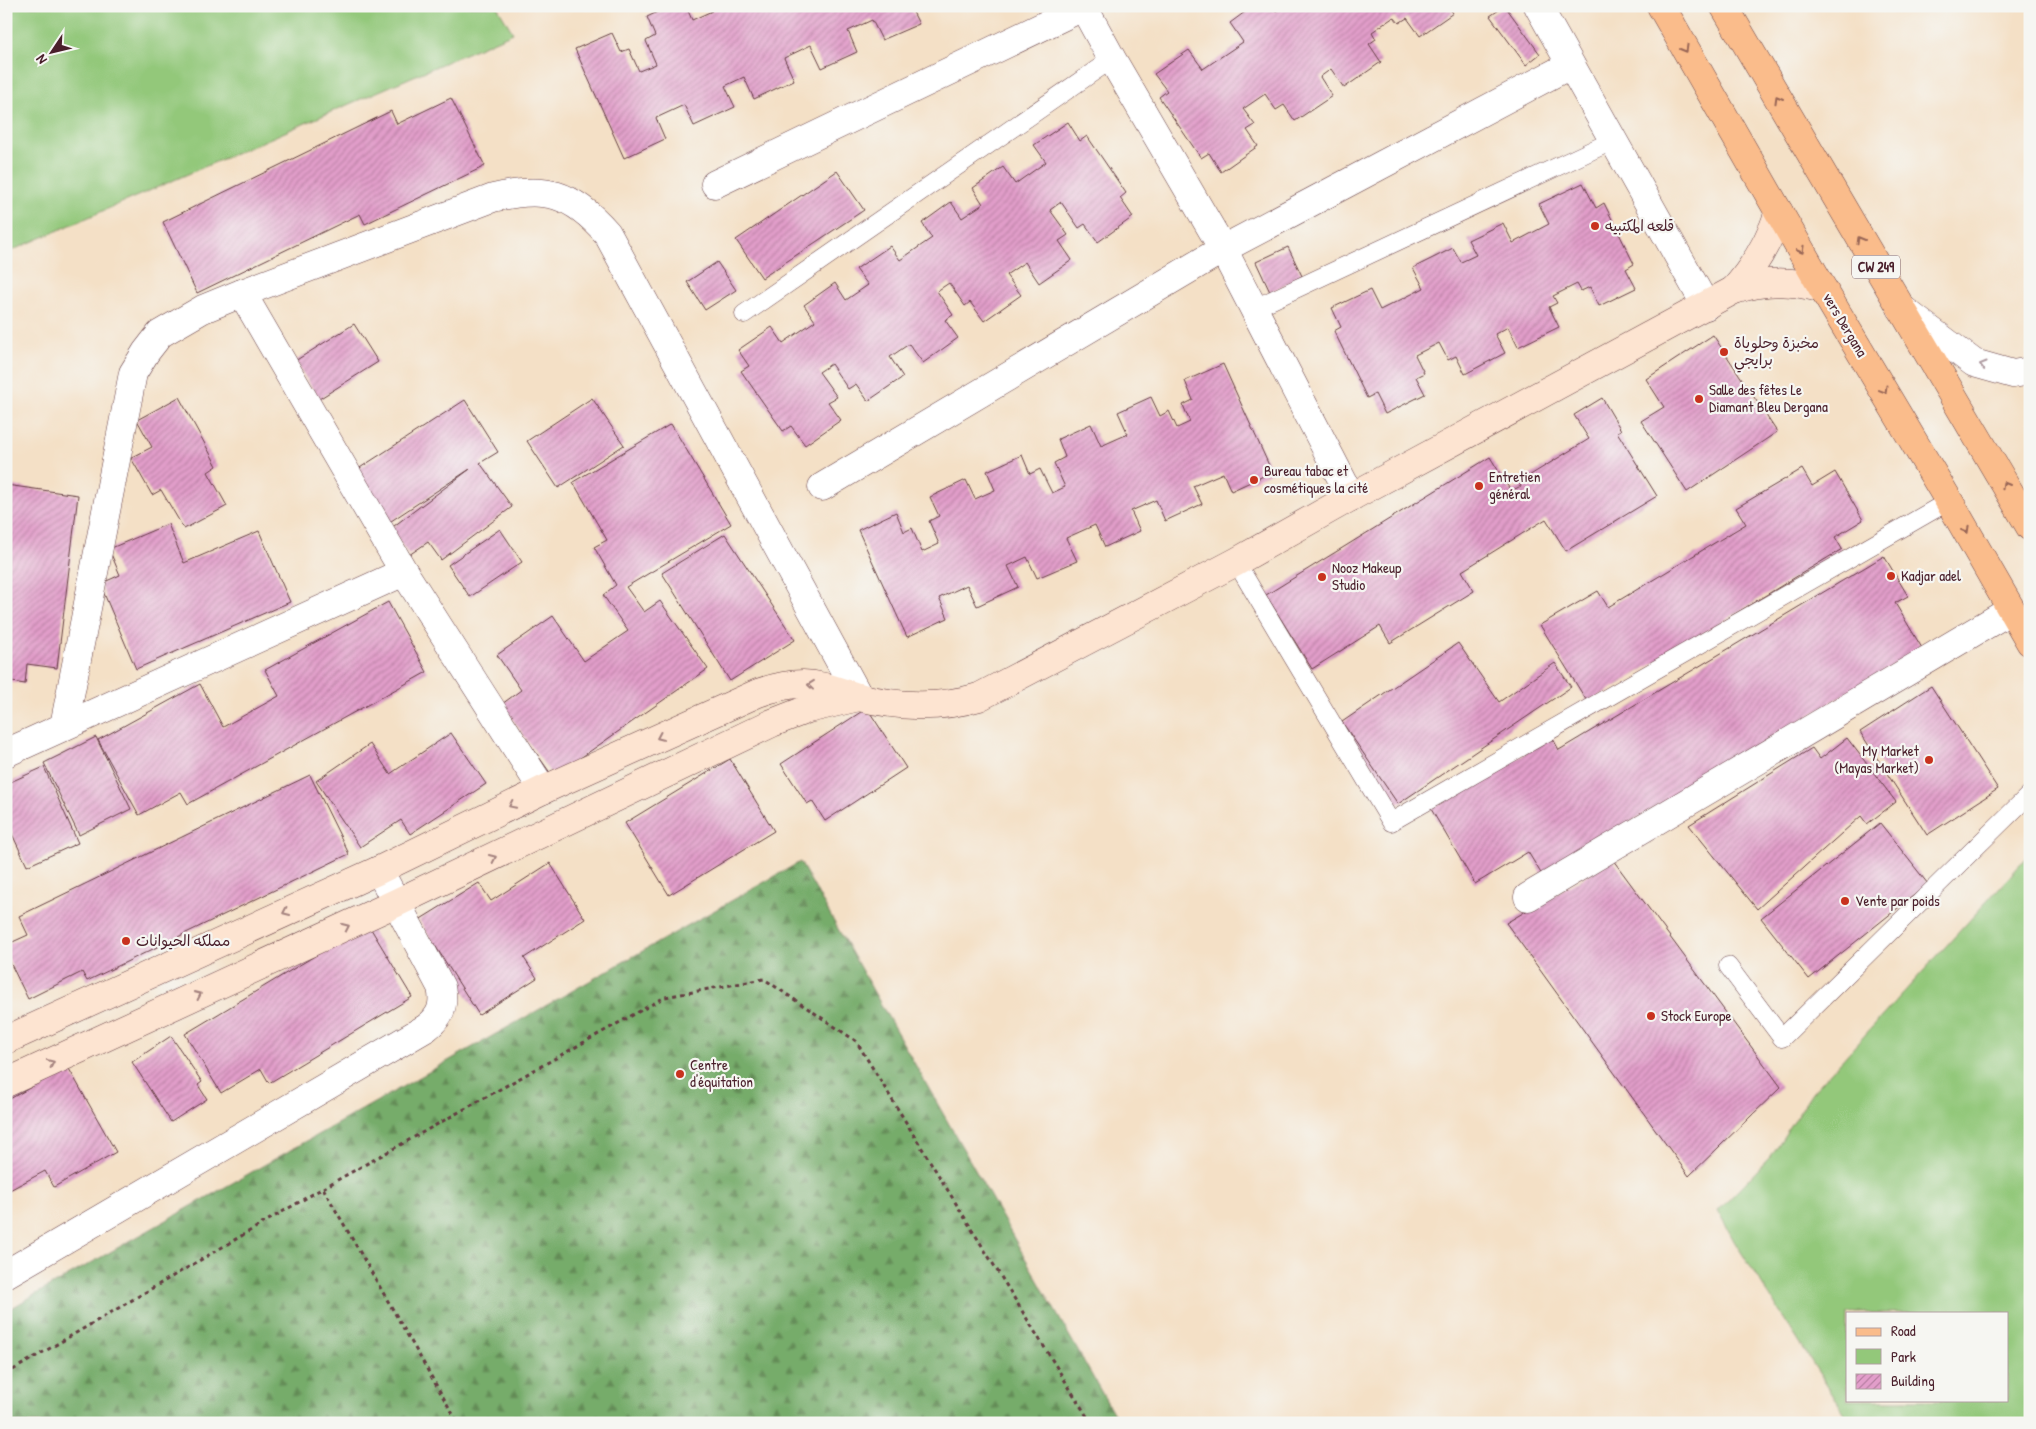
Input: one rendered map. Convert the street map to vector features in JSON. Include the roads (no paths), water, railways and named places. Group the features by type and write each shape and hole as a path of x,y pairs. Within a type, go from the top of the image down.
{"main road":[{"name":"vers Dergana","path":"1661,6 1823,289 1950,500 2030,642"},
{"name":"CW 249","path":"1724,6 1898,306 2030,527"}],"street":[{"path":"715,184 1084,6 1112,60 1256,308 1351,497"},
{"path":"1538,6 1706,306"},
{"path":"822,487 1223,249 1570,65"},
{"path":"64,726 133,373 160,334 203,309 242,293 493,198 518,192 544,192 568,200 590,214 608,233 858,697"},
{"path":"1734,290 1762,254 1772,234 1779,212"},
{"path":"6,1040 379,870 543,790 758,692 780,686 803,684 826,686 858,697 908,706 955,704 979,697 1236,562 1351,497 1734,290 1756,283 1778,281 1802,283 1823,289"},
{"path":"242,293 404,572 543,790"},
{"path":"1898,306 1974,363 2013,374 2030,371"},
{"path":"6,753 404,572"},
{"path":"1528,897 2011,610"},
{"path":"6,1083 396,903 772,723 808,709 858,697"},
{"path":"6,1274 436,1021 441,1011 443,999 441,988 379,870"}],"lane":[{"path":"744,314 1112,60"},
{"path":"1256,308 1612,141"},
{"path":"1236,562 1391,822 1950,500"},
{"path":"1728,966 1782,1038 2030,794"}],"place":[{"name":"قلعه المكتبيه","path":"1595,226"},
{"name":"مخبزة وحلوياة برايجي","path":"1724,352"},
{"name":"Salle des fêtes Le Diamant Bleu Dergana","path":"1699,399"},
{"name":"Bureau tabac et cosmétiques la cité","path":"1254,480"},
{"name":"Entretien général","path":"1479,486"},
{"name":"Kadjar adel","path":"1891,576"},
{"name":"Nooz Makeup Studio","path":"1322,577"},
{"name":"My Market (Mayas Market)","path":"1929,760"},
{"name":"Vente par poids","path":"1845,901"},
{"name":"مملكه الحيوانات","path":"126,941"},
{"name":"Stock Europe","path":"1651,1016"},
{"name":"Centre d'équitation","path":"680,1074"}]}
